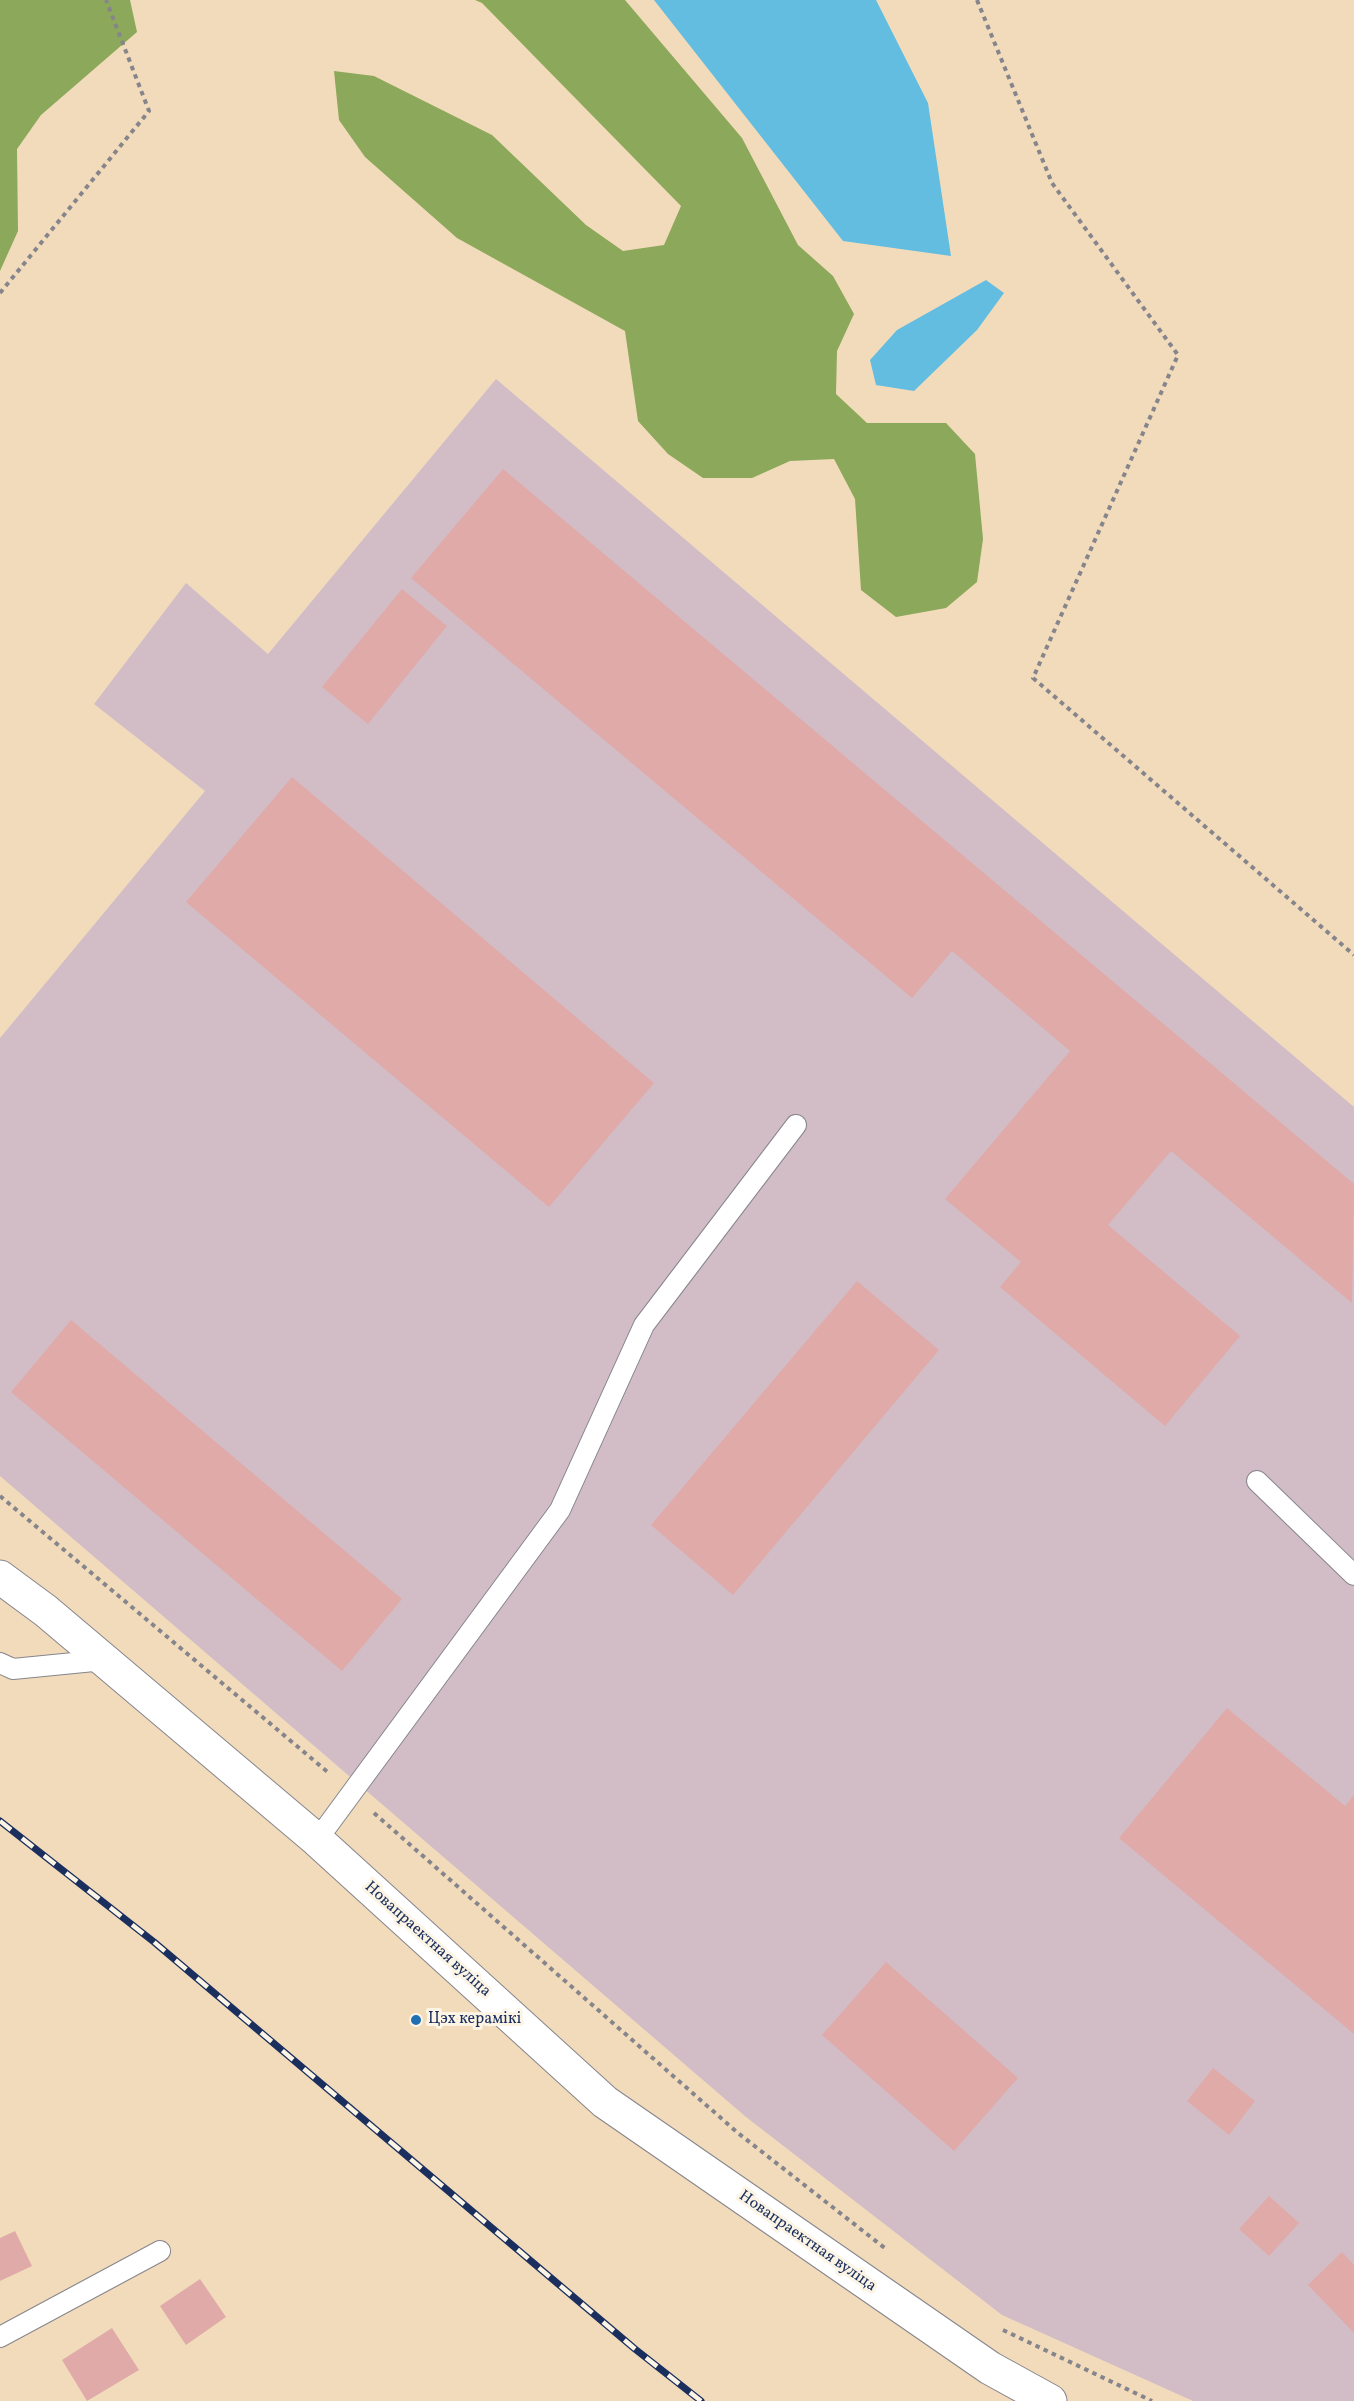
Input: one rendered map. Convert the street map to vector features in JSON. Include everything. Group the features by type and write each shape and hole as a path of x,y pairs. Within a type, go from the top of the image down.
{"street":[{"name":"Новапраектная вуліца","path":"0,1577 46,1611 317,1840 605,2102 990,2368 1050,2401"}],"lane":[{"path":"317,1840 560,1510 644,1325 796,1125"},
{"path":"1257,1481 1354,1575"},
{"path":"0,1663 13,1669 104,1660"},
{"path":"0,2337 160,2251"}],"path":[{"path":"0,292 149,111 106,0"},
{"path":"977,0 1052,183 1178,355 1033,678 1354,955"},
{"path":"0,1496 352,1793 738,2133 894,2256"},
{"path":"1000,2329 1152,2401"}],"shaded area":[{"path":"496,379 1354,1107 1354,2401 1193,2401 1002,2315 746,2117 0,1476 0,1038 205,791 94,704 186,583 268,654"}],"green space":[{"path":"0,0 130,0 137,32 41,115 17,149 18,231 0,271"},
{"path":"475,0 625,0 742,138 798,245 833,276 854,314 837,351 836,394 867,423 946,423 975,454 983,539 977,582 946,608 896,617 861,590 855,499 834,459 790,461 752,478 703,478 668,454 638,421 625,331 457,238 365,157 339,120 334,71 374,76 492,135 586,225 623,251 664,245 681,206 482,3"}],"water":[{"path":"654,0 876,0 928,103 951,256 843,241"},
{"path":"986,280 1004,293 977,330 914,391 876,385 870,360 897,330"}],"building":[{"path":"503,469 1354,1184 1352,1303 1171,1151 1108,1225 1240,1336 1165,1426 1000,1287 1021,1262 945,1199 1070,1051 952,951 912,998 411,578"},
{"path":"402,589 447,626 368,724 322,687"},
{"path":"292,777 654,1083 549,1207 186,902"},
{"path":"857,1281 939,1350 733,1595 651,1525"},
{"path":"71,1320 402,1599 342,1671 11,1392"},
{"path":"1227,1708 1345,1806 1354,1795 1354,2034 1119,1838"},
{"path":"886,1962 1018,2078 954,2151 822,2035"},
{"path":"1213,2068 1255,2101 1229,2135 1187,2101"},
{"path":"1269,2196 1299,2223 1269,2256 1239,2229"},
{"path":"15,2231 32,2266 0,2281 0,2238"},
{"path":"1342,2252 1354,2265 1354,2333 1308,2285"},
{"path":"200,2279 226,2317 186,2345 160,2306"},
{"path":"112,2328 139,2370 87,2401 62,2360"}],"railway":[{"path":"0,1821 154,1942 635,2349 701,2401"}],"place":[{"name":"Цэх керамікі","path":"416,2020"}]}
